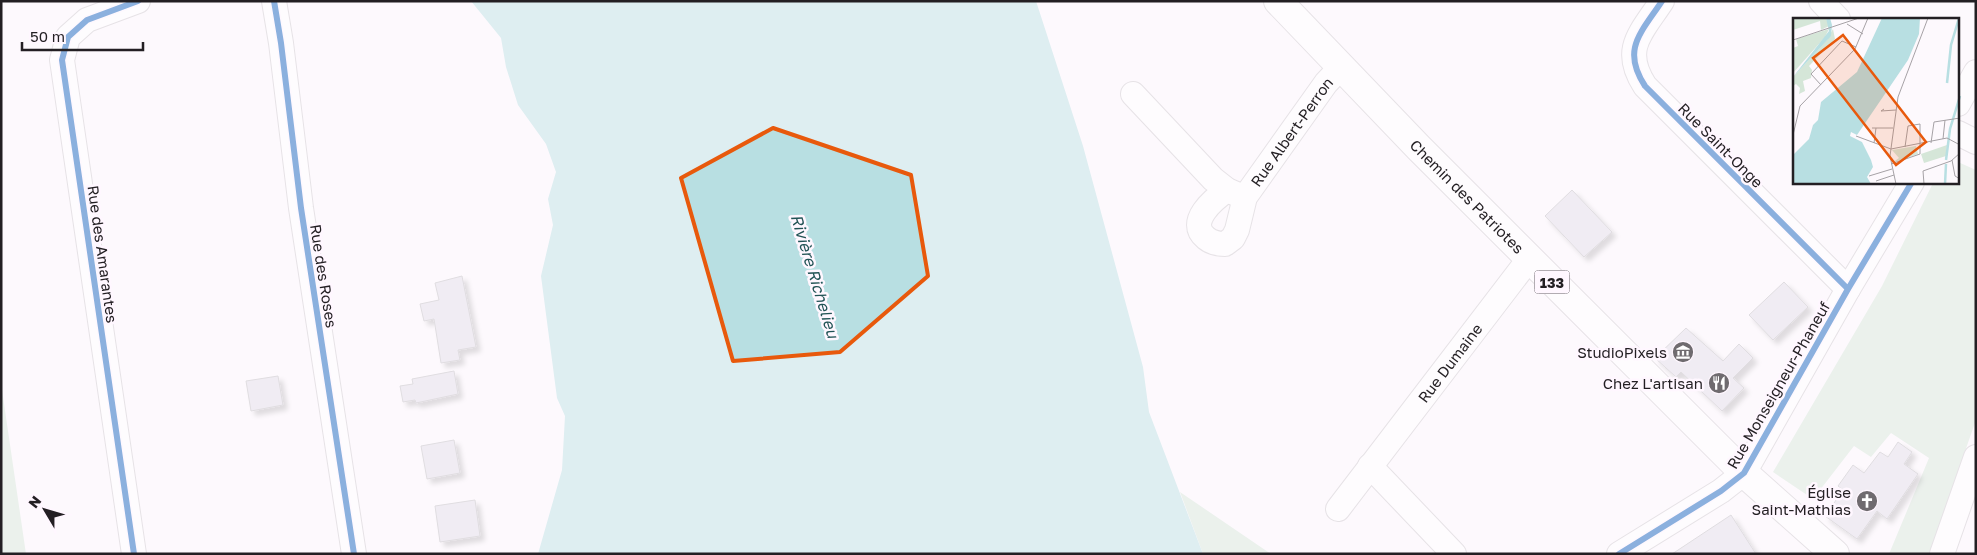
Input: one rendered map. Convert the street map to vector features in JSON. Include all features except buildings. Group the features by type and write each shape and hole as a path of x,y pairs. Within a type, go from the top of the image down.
{"main road":[{"name":"Chemin des Patriotes","path":"1278,1 1529,259 1744,474 1835,554"}],"street":[{"name":"Rue des Amarantes","path":"134,554 62,60 68,37 87,20 138,1"},
{"name":"Rue des Roses","path":"274,1 301,208 354,554"},
{"name":"Rue Saint-Onge","path":"1662,1 1643,29 1635,46 1633,61 1637,74 1645,86 1848,289"},
{"path":"1821,1 1837,18"},
{"name":"Rue Albert-Perron","path":"1133,94 1214,179 1236,194 1341,67"},
{"path":"1960,100 1976,72"},
{"path":"1960,134 1976,142"},
{"name":"Rue Monseigneur-Phaneuf","path":"1619,554 1721,491 1744,474 1848,289 1911,184"},
{"name":"Rue Dumaine","path":"1338,509 1529,259"},
{"path":"1942,554 1976,457"},
{"path":"1370,466 1454,554"}],"highlighted area":[{"path":"773,128 911,175 928,276 840,352 733,361 681,178"}],"green space":[{"path":"1960,163 1976,170 1976,420 1929,554 1889,554 1929,458 1891,433 1871,457 1854,446 1813,499 1773,472 1882,286 1933,184 1960,184"},
{"path":"1,383 26,554 1,554"},
{"path":"1180,492 1271,554 1203,554"}],"water":[{"name":"Rivière Richelieu","path":"471,1 1036,1 1083,146 1143,367 1149,412 1203,554 538,554 562,470 565,416 557,398 541,276 553,225 548,199 556,172 546,144 518,105 506,67 501,38"}],"cycle path":[{"path":"134,554 62,60 68,37 87,20 138,1"},
{"path":"274,1 281,43 301,208 354,554"},
{"path":"1662,1 1641,32 1634,51 1638,73 1645,86 1848,289"},
{"path":"1619,554 1721,491 1744,473 1848,289 1911,184"}],"place":[{"name":"StudioPixels","path":"1683,352"},
{"name":"Chez L'artisan","path":"1719,383"},
{"name":"Église Saint-Mathias","path":"1867,501"}]}
